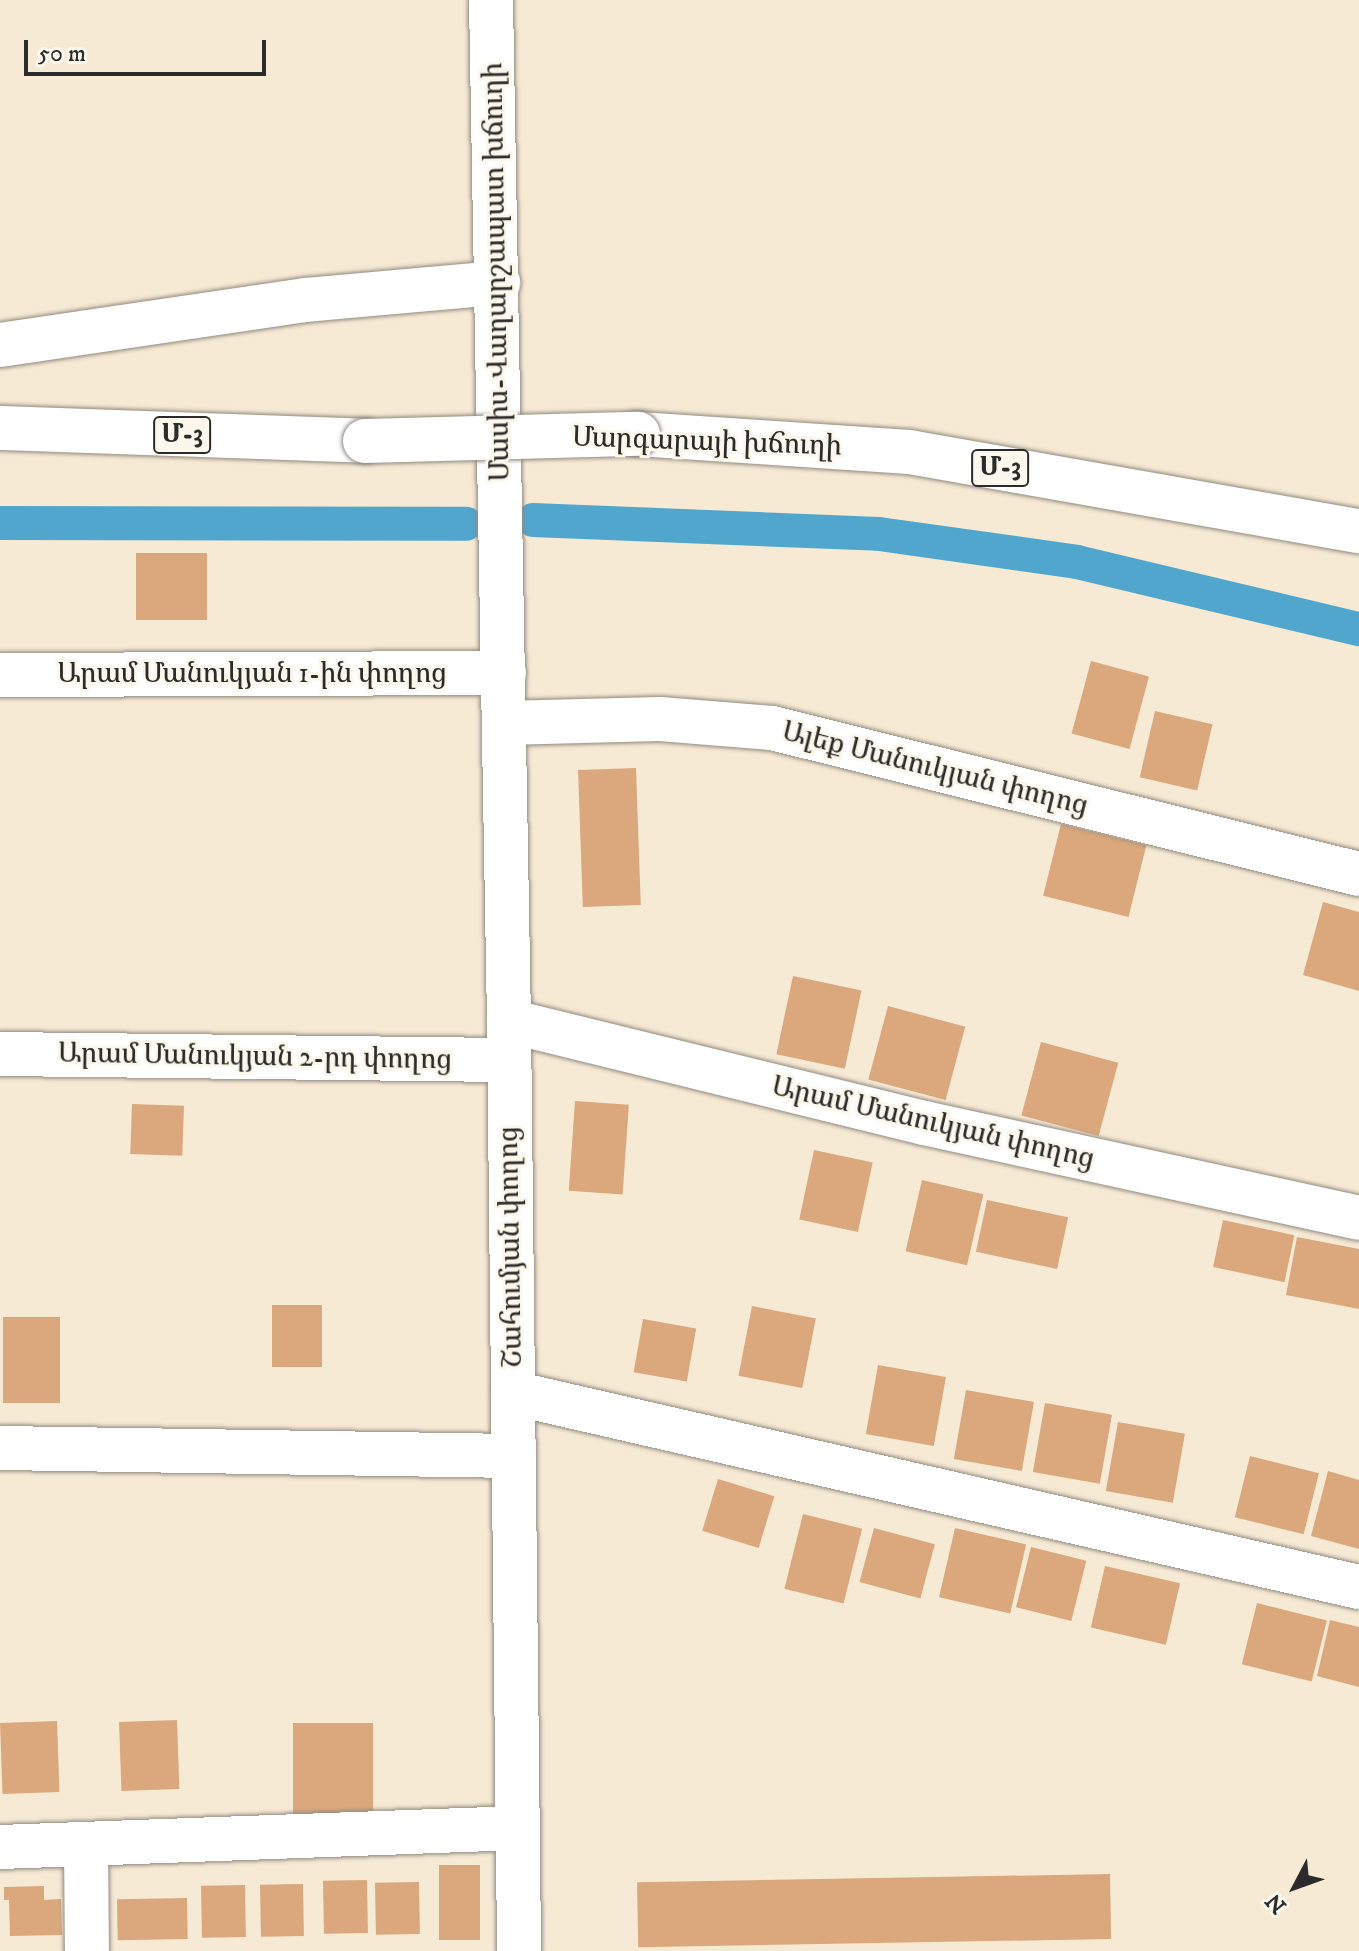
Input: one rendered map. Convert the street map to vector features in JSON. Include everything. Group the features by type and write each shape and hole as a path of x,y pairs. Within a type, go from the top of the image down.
{"main road":[{"name":"Մասիս-Վաղարշապատ խճուղի","path":"491,0 501,543"},
{"path":"0,345 306,300 498,283"},
{"name":"Մարգարայի խճուղի","path":"0,428 365,441 638,434 909,452 1359,531"},
{"name":"Շահումյան փողոց","path":"501,543 519,1951"},
{"name":"Արամ Մանուկյան 1-ին փողոց","path":"0,675 504,673"},
{"name":"Ալեք Մանուկյան փողոց","path":"504,723 660,719 772,728 1359,874"},
{"name":"Արամ Մանուկյան 2-րդ փողոց","path":"0,1054 509,1041"},
{"name":"Արամ Մանուկյան փողոց","path":"509,1041 924,1123 1359,1218"},
{"path":"513,1393 1359,1587"},
{"path":"0,1448 514,1456"},
{"path":"0,1847 518,1828"},
{"path":"86,1844 87,1951"}],"building":[{"path":"136,553 207,553 207,620 136,620"},
{"path":"1091,661 1149,677 1130,749 1072,733"},
{"path":"1155,711 1212,724 1197,791 1140,777"},
{"path":"636,768 641,905 583,907 578,770"},
{"path":"1061,824 1146,845 1128,917 1043,896"},
{"path":"1323,902 1359,912 1359,991 1303,975"},
{"path":"793,976 861,991 845,1069 776,1054"},
{"path":"888,1006 965,1027 946,1100 868,1079"},
{"path":"1041,1042 1118,1063 1099,1136 1021,1115"},
{"path":"575,1101 629,1105 623,1195 569,1191"},
{"path":"132,1104 184,1106 182,1156 130,1154"},
{"path":"814,1150 873,1162 858,1232 799,1219"},
{"path":"922,1180 983,1194 967,1265 906,1251"},
{"path":"987,1200 1068,1217 1057,1269 976,1252"},
{"path":"1223,1220 1294,1235 1284,1282 1213,1267"},
{"path":"1297,1237 1359,1249 1359,1309 1286,1295"},
{"path":"272,1305 322,1305 322,1367 272,1367"},
{"path":"752,1306 816,1318 802,1388 738,1376"},
{"path":"3,1317 60,1317 60,1403 3,1403"},
{"path":"643,1319 696,1328 687,1382 634,1372"},
{"path":"878,1365 946,1377 934,1446 866,1434"},
{"path":"966,1390 1034,1402 1022,1471 954,1459"},
{"path":"1045,1403 1112,1415 1100,1484 1033,1472"},
{"path":"1118,1422 1185,1434 1173,1503 1106,1491"},
{"path":"1250,1456 1319,1473 1304,1534 1235,1517"},
{"path":"1328,1471 1359,1480 1359,1549 1311,1536"},
{"path":"718,1479 774,1496 759,1548 702,1531"},
{"path":"803,1514 862,1529 844,1603 784,1589"},
{"path":"874,1528 935,1544 920,1598 860,1582"},
{"path":"955,1528 1026,1544 1010,1614 939,1597"},
{"path":"1031,1547 1086,1561 1071,1621 1016,1607"},
{"path":"1105,1566 1180,1583 1166,1645 1091,1627"},
{"path":"1257,1603 1327,1620 1312,1682 1242,1664"},
{"path":"1330,1620 1359,1627 1359,1687 1317,1676"},
{"path":"177,1720 179,1789 121,1791 119,1722"},
{"path":"57,1721 59,1792 3,1794 0,1723"},
{"path":"293,1723 373,1723 373,1816 293,1816"},
{"path":"439,1865 480,1865 480,1940 439,1940"},
{"path":"1110,1874 1111,1939 638,1947 637,1882"},
{"path":"367,1880 368,1933 324,1934 323,1881"},
{"path":"419,1882 420,1934 376,1935 375,1883"},
{"path":"303,1884 304,1936 261,1937 260,1885"},
{"path":"245,1885 246,1937 202,1938 201,1886"},
{"path":"44,1886 44,1900 61,1899 62,1935 10,1936 9,1900 4,1900 4,1887"},
{"path":"187,1898 188,1939 118,1940 117,1899"}],"waterway":[{"path":"533,520 879,534 1077,562 1359,629"},
{"path":"0,523 466,524"}]}
